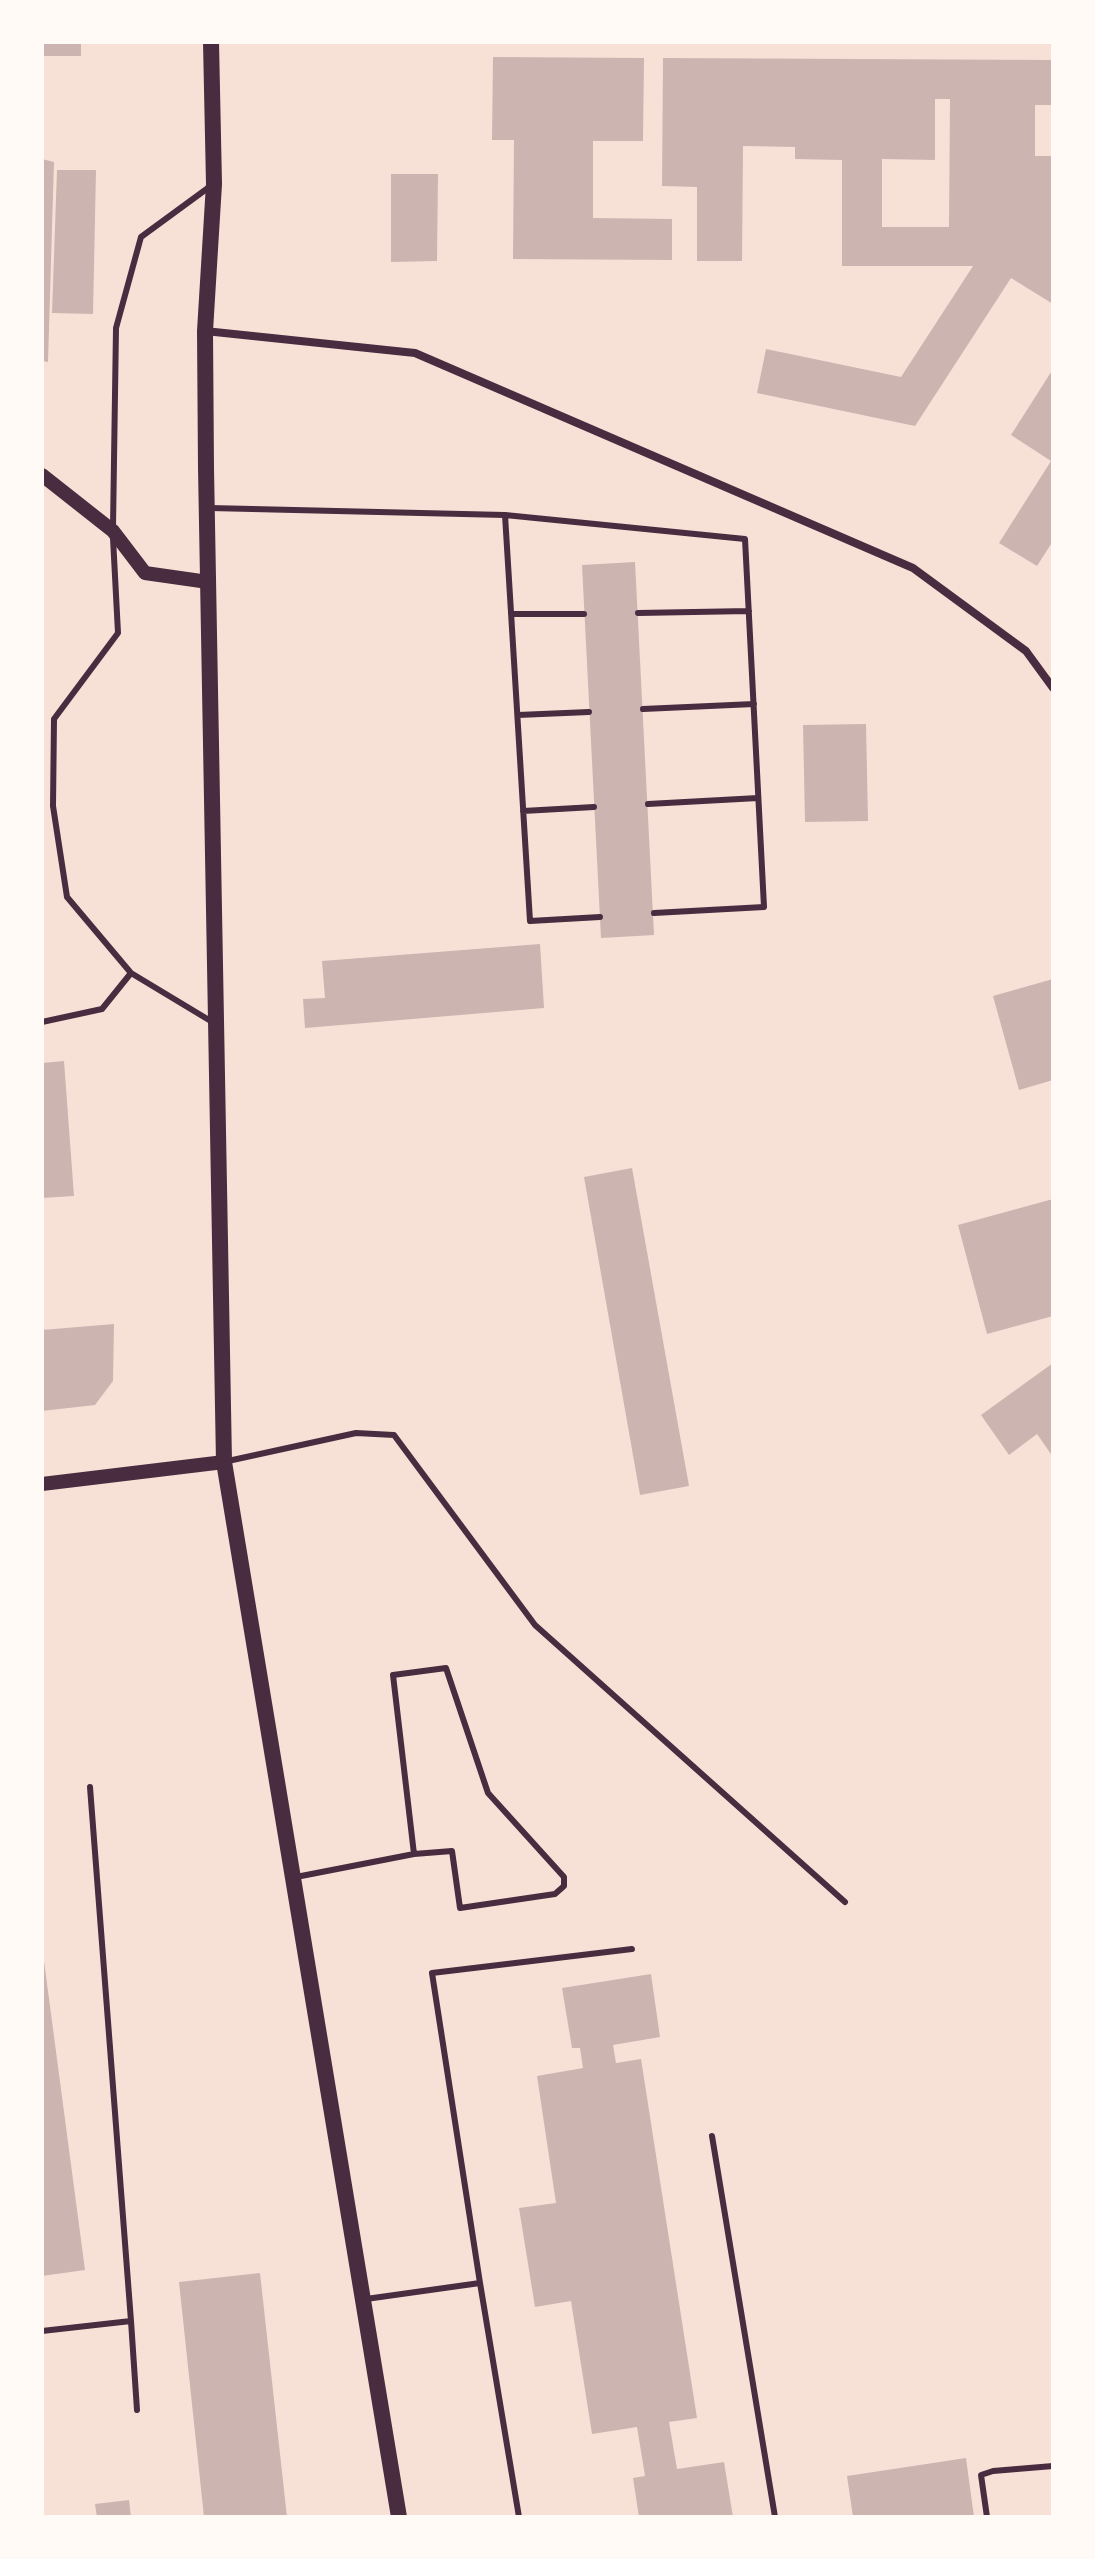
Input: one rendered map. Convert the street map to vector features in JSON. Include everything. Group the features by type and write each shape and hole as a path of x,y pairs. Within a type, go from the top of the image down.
{"main road":[{"path":"211,42 214,184 205,331 224,1462 399,2517"}],"street":[{"path":"205,331 415,353 913,568 1026,651 1053,688"},
{"path":"42,475 113,531 145,573 208,582"},
{"path":"42,1484 224,1462"}],"lane":[{"path":"214,184 141,237 116,328 113,531 118,633 54,719 53,806 67,897 131,973 217,1024"},
{"path":"207,507 505,515 745,539 764,907 654,913"},
{"path":"505,515 530,921 600,917"},
{"path":"638,613 749,611"},
{"path":"511,614 584,614"},
{"path":"643,709 754,704"},
{"path":"518,715 589,712"},
{"path":"648,804 758,798"},
{"path":"523,811 594,807"},
{"path":"42,1022 102,1009 131,973"},
{"path":"224,1462 356,1433 394,1435 535,1625 845,1902"},
{"path":"293,1878 414,1854 452,1851 460,1908 555,1894 564,1886 564,1877 488,1793 446,1668 393,1675 414,1854"},
{"path":"90,1787 137,2410"},
{"path":"519,2517 432,1973 632,1949"},
{"path":"712,2136 775,2517"},
{"path":"363,2299 480,2283"},
{"path":"42,2331 131,2321"},
{"path":"987,2517 981,2475 993,2471 1053,2466"}],"building":[{"path":"42,42 81,42 81,56 42,56"},
{"path":"493,57 644,58 643,141 593,141 593,218 672,219 672,260 513,259 514,140 492,140"},
{"path":"663,58 1053,60 1053,105 1035,105 1035,156 1053,156 1053,304 1011,278 915,426 757,393 766,349 901,377 973,266 842,266 842,160 795,159 795,147 743,146 742,261 697,261 697,187 662,186","holes":["935,99 950,99 949,227 882,227 882,159 935,160"]},
{"path":"42,159 54,162 48,362 42,361"},
{"path":"57,170 96,170 93,314 52,313"},
{"path":"391,174 438,174 437,261 391,262"},
{"path":"1053,369 1053,541 1037,566 999,543 1051,461 1011,435"},
{"path":"635,562 654,935 601,938 582,565"},
{"path":"866,724 868,821 805,822 803,725"},
{"path":"540,944 544,1008 305,1028 303,999 325,998 322,961"},
{"path":"1053,979 1053,1080 1019,1090 993,996"},
{"path":"64,1061 74,1196 42,1198 42,1063"},
{"path":"632,1168 689,1486 640,1495 584,1177"},
{"path":"1053,1199 1053,1316 987,1334 958,1225"},
{"path":"114,1324 113,1381 95,1405 42,1411 42,1330"},
{"path":"1053,1363 1053,1457 1037,1434 1009,1455 981,1415"},
{"path":"42,1946 85,2270 42,2276"},
{"path":"651,1974 660,2037 613,2045 616,2063 641,2059 697,2418 669,2422 677,2469 724,2462 733,2517 639,2517 633,2478 645,2476 637,2427 592,2434 571,2301 535,2307 519,2208 556,2203 537,2076 583,2068 580,2048 572,2048 562,1988"},
{"path":"260,2273 287,2517 204,2517 179,2282"},
{"path":"966,2458 974,2517 853,2517 847,2476"},
{"path":"129,2500 131,2517 97,2517 95,2504"}]}
